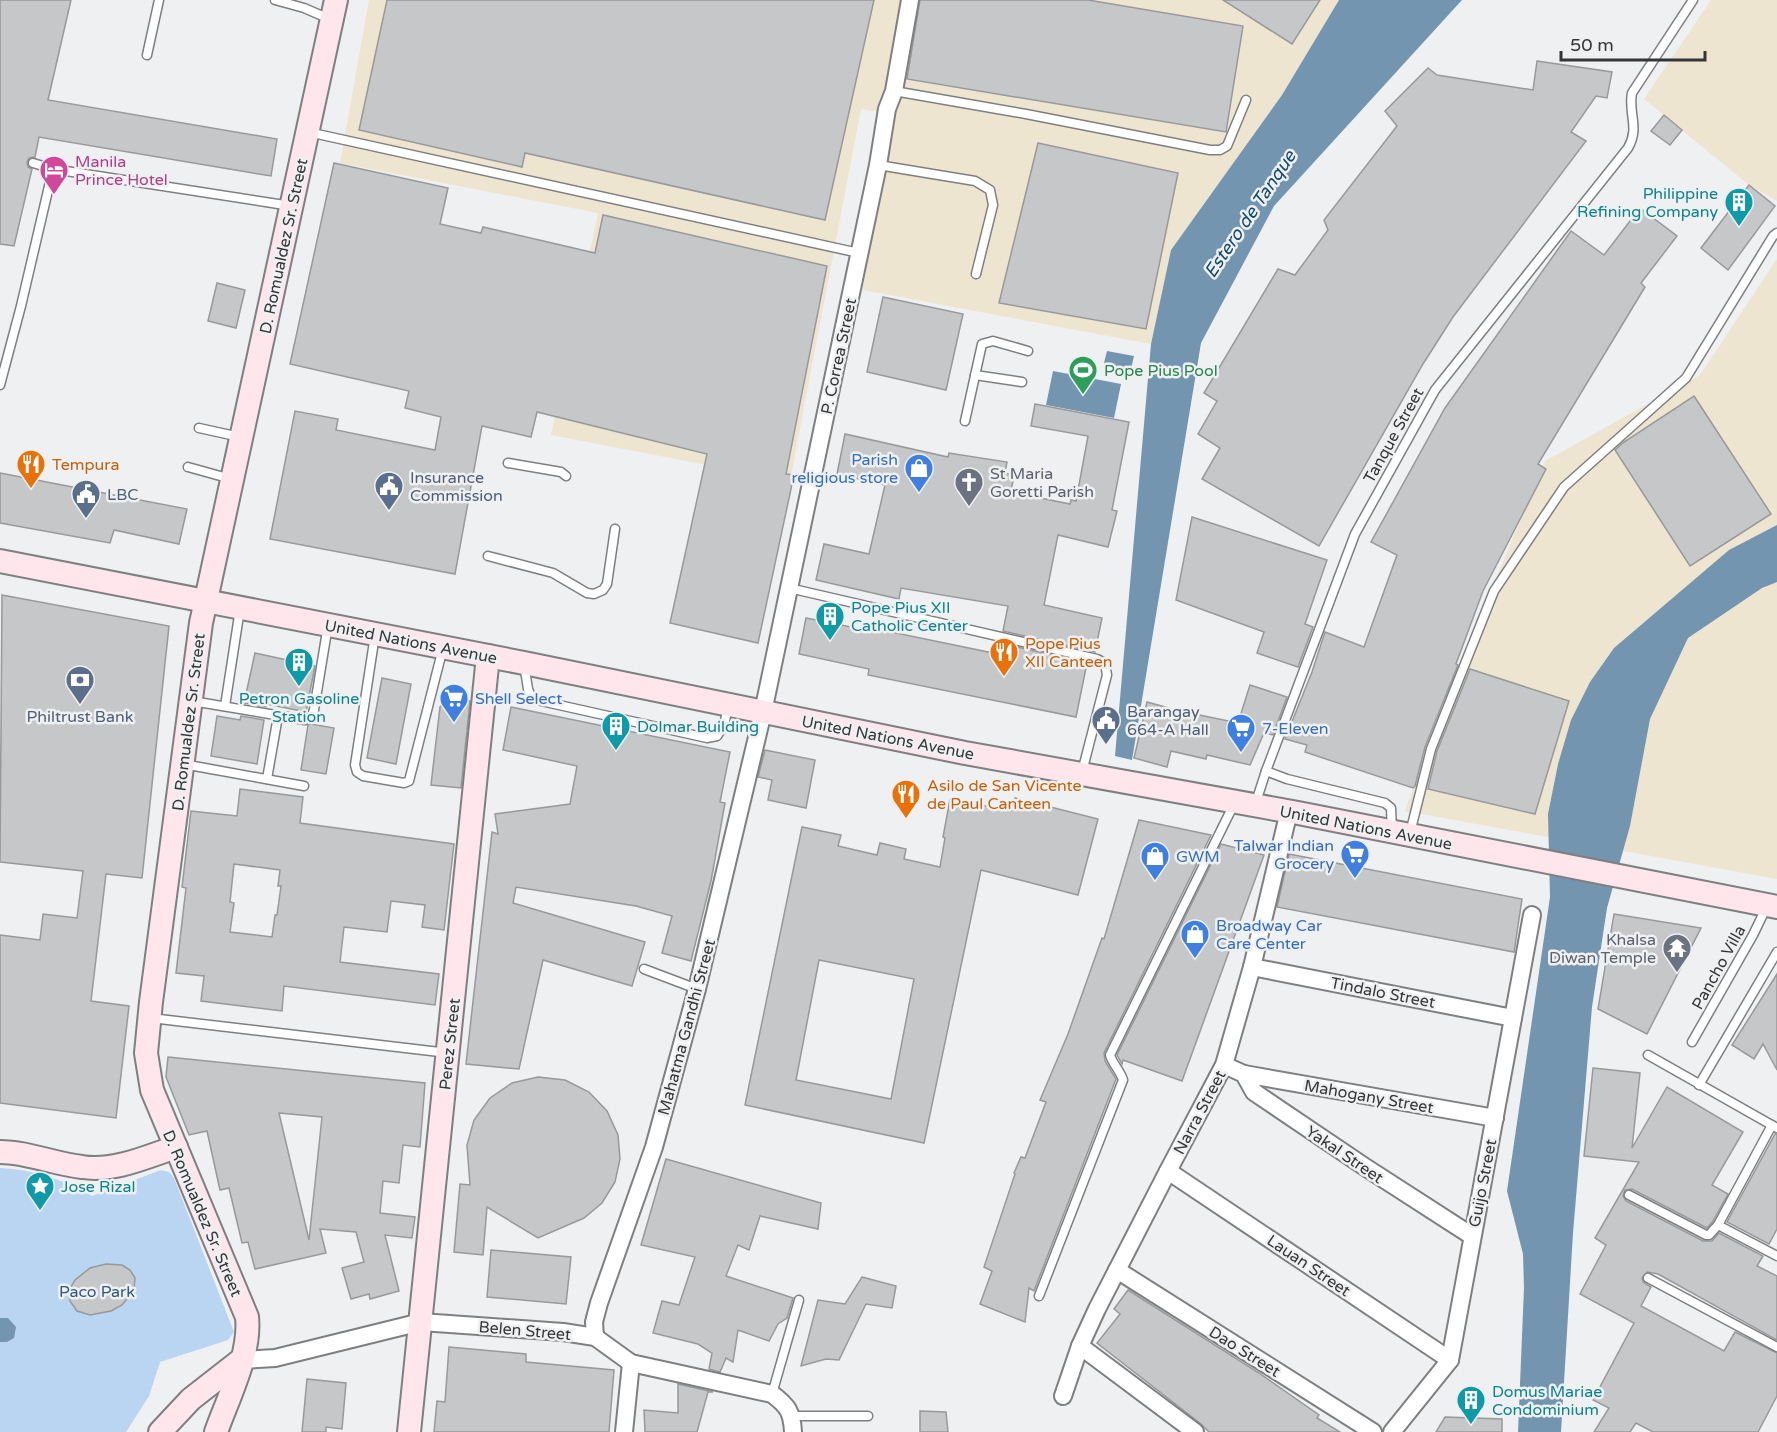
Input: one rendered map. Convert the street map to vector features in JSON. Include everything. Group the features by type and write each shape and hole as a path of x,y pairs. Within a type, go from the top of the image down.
{"main road":[{"name":"D. Romualdez Sr. Street","path":"216,1432 241,1360 248,1332 246,1317 152,1090 146,1053 205,601 334,10"},
{"name":"United Nations Avenue","path":"1,564 443,647 763,712 1082,774 1289,811 1772,907"},
{"name":"Perez Street","path":"409,1432 488,656"},
{"path":"0,1152 16,1152 83,1168 107,1168 176,1147"},
{"path":"160,1432 191,1399 241,1360"}],"street":[{"name":"P. Correa Street","path":"763,712 879,165 887,109 894,91 910,0"},
{"name":"Mahatma Gandhi Street","path":"595,1337 594,1322 599,1303 654,1147 698,989 763,712"},
{"name":"Narra Street","path":"1063,1396 1080,1346 1224,1065 1252,967 1289,811"},
{"name":"Guijo Street","path":"1392,1432 1450,1360 1532,915"},
{"name":"Tindalo Street","path":"1252,967 1513,1018"},
{"name":"Yakal Street","path":"1224,1065 1244,1074 1254,1092 1472,1236"},
{"name":"Mahogany Street","path":"1244,1074 1495,1118"},
{"name":"Lauan Street","path":"1168,1171 1450,1360"},
{"name":"Dao Street","path":"1117,1270 1373,1432"},
{"name":"Belen Street","path":"241,1360 274,1358 421,1322 563,1332 595,1337 631,1363 772,1394"},
{"path":"1080,1346 1195,1432"},
{"path":"624,1432 631,1363"},
{"path":"772,1394 784,1403 793,1424"}],"lane":[{"path":"147,55 159,0"},
{"path":"274,0 304,8 334,10"},
{"name":"Tanque Street","path":"1039,1296 1123,1080 1110,1055 1245,803 1266,771 1355,534 1435,390 1628,148 1634,138 1630,104 1632,93 1693,0"},
{"path":"894,91 1210,150 1220,150 1227,146 1246,100"},
{"path":"307,132 859,253"},
{"path":"33,163 53,169 291,206"},
{"path":"879,165 975,182 990,190 993,205 975,274"},
{"path":"0,385 53,169"},
{"path":"1401,833 1431,749 1494,591 1564,487 1686,378 1777,233"},
{"path":"965,421 982,344 993,340 1028,351"},
{"path":"975,375 1022,382"},
{"path":"199,428 241,437"},
{"path":"508,463 561,472 566,476"},
{"path":"188,466 232,479"},
{"path":"488,556 553,573 587,593 594,594 603,590 607,584 615,529"},
{"path":"789,588 1097,659 1105,663 1107,675 1082,774"},
{"path":"225,706 240,608"},
{"path":"191,701 305,720 311,717 328,625"},
{"path":"375,635 355,765 357,772 363,776 404,783 409,780 443,647"},
{"path":"524,663 532,699 707,738 717,736 724,725 728,705"},
{"path":"267,779 278,716"},
{"path":"182,764 304,786"},
{"path":"1266,771 1287,779 1385,803 1391,808 1401,833"},
{"name":"Pancho Villa","path":"1692,1042 1753,935 1772,907"},
{"path":"1700,1085 1777,952"},
{"path":"644,969 698,989"},
{"path":"149,1018 448,1053"},
{"path":"1629,1195 1706,1235 1713,1233 1774,1127 1648,1055"},
{"path":"1718,1225 1777,1256"},
{"path":"1648,1278 1777,1347"},
{"path":"772,1394 799,1300"},
{"path":"793,1424 868,1416"}],"shaded area":[{"path":"369,0 1339,0 1282,95 1171,250 1151,344 863,290 888,114 861,109 790,481 551,435 598,213 340,163"},
{"path":"1711,0 1777,0 1777,201 1749,185 1644,99"},
{"path":"1777,259 1777,879 1405,811 1449,692 1545,461 1700,375"}],"green space":[{"name":"Paco Park","path":"0,1168 48,1176 92,1196 161,1170 169,1172 174,1178 234,1332 228,1340 160,1362 149,1396 126,1432 0,1432"}],"water":[{"name":"Estero de Tanque","path":"1339,0 1462,0 1274,206 1201,343 1132,760 1115,756 1151,344 1171,250 1282,95"},
{"path":"1107,351 1134,356 1131,369 1104,363"},
{"name":"Pope Pius Pool","path":"1053,371 1121,384 1114,418 1046,405"},
{"path":"1777,525 1777,582 1762,588 1688,638 1650,719 1630,826 1607,908 1592,1007 1573,1233 1561,1432 1518,1432 1524,1288 1523,1254 1507,1191 1550,897 1548,814 1558,764 1571,720 1590,682 1614,648 1729,550"},
{"path":"0,1318 8,1318 16,1327 14,1338 7,1342 0,1342"}],"building":[{"path":"0,0 71,0 48,100 277,139 271,176 39,137 35,157 29,158 27,162 28,167 32,169 14,246 0,244"},
{"path":"387,0 874,0 825,220 525,153 522,167 359,130"},
{"path":"920,0 1088,0 1243,26 1226,132 907,79"},
{"path":"1223,0 1320,0 1292,44"},
{"path":"1537,61 1612,72 1607,98 1596,96 1571,132 1586,141 1453,317 1423,364 1319,546 1202,479 1220,448 1198,434 1217,401 1204,393 1278,269 1295,275 1328,230 1324,220 1397,126 1385,111 1428,68 1437,75 1533,90"},
{"path":"1664,115 1682,130 1670,145 1651,131"},
{"path":"1038,143 1178,173 1146,329 999,303"},
{"path":"334,163 448,188 440,224 481,233 483,227 595,253 603,215 827,266 786,474 794,475 758,643 670,623 707,454 537,412 531,437 482,426 455,574 270,539 295,411 338,419 336,430 435,450 441,417 405,408 409,391 290,364"},
{"name":"Philippine Refining Company","path":"1749,185 1775,206 1728,270 1701,248"},
{"path":"1640,208 1677,236 1641,283 1645,287 1538,464 1546,469 1483,591 1456,664 1458,665 1425,747 1415,786 1413,788 1305,752 1307,745 1285,739 1312,672 1325,632 1364,647 1397,555 1371,542 1445,408 1571,231 1604,255"},
{"path":"217,283 245,290 236,328 208,321"},
{"path":"883,297 963,314 946,390 867,372"},
{"path":"1694,396 1771,514 1690,566 1615,450"},
{"path":"1035,404 1129,422 1112,510 1117,511 1108,547 1058,535 1044,605 1102,618 1095,652 1003,631 1008,606 901,588 899,599 816,580 824,544 869,554 885,485 837,474 845,434 948,457 949,453 1007,462 1005,473 1014,475 1011,492 1070,504 1071,500 1076,501 1088,436 1031,426"},
{"path":"0,473 187,509 179,544 114,530 110,543 0,523"},
{"path":"1192,517 1327,560 1305,624 1313,627 1298,667 1257,653 1264,632 1176,600"},
{"path":"2,595 169,626 142,878 106,874 91,1001 129,1006 116,1118 0,1103 0,935 40,940 43,914 77,918 83,871 0,862"},
{"path":"806,618 876,632 877,629 998,654 1000,643 1087,663 1076,717 868,675 869,669 799,654"},
{"path":"255,653 315,666 306,712 267,704 266,707 244,703"},
{"path":"1470,669 1569,701 1535,814 1428,789 1437,751"},
{"path":"382,678 411,684 396,764 367,758"},
{"path":"1250,685 1287,697 1273,735 1264,733 1250,765 1207,755 1206,759 1171,751 1167,767 1134,758 1147,702 1238,723"},
{"path":"452,697 470,701 461,788 431,785 440,707"},
{"path":"511,707 730,752 720,802 725,803 711,881 691,961 662,953 672,916 636,906 516,887 513,903 645,942 632,986 543,960 519,1069 466,1064 492,832 498,834 495,814 570,804 577,766 503,750"},
{"path":"217,716 240,720 241,716 264,720 257,764 211,756"},
{"path":"308,725 334,728 326,774 301,770"},
{"path":"765,750 815,760 806,808 768,800 772,780 758,777"},
{"path":"240,789 303,797 300,823 454,844 444,930 422,927 425,905 391,901 387,932 344,927 340,962 439,974 435,1005 284,986 282,1011 201,1001 204,976 176,973 186,888 182,887 191,811 237,816","holes":["234,864 280,870 278,886 281,886 272,937 230,932 234,903 230,902"]},
{"path":"1015,798 1098,819 1078,895 981,870 924,1143 745,1105 802,827 841,835 838,846 877,855 880,843 906,849 904,859 940,867 950,799 1011,811","holes":["819,960 914,979 891,1099 796,1080"]},
{"path":"1139,820 1211,835 1104,1053 1105,1061 1116,1079 1034,1291 1029,1288 1025,1322 980,1304 992,1271 984,1267 1014,1173 1021,1157 1025,1158 1046,1102 1040,1100 1068,1034 1102,938 1104,939"},
{"path":"1221,844 1264,855 1182,1081 1123,1060 1122,1064 1117,1055"},
{"path":"1289,854 1522,899 1514,952 1277,907"},
{"path":"1614,914 1701,928 1647,1034 1598,1009"},
{"path":"1777,974 1777,1070 1763,1044 1754,1059 1732,1045"},
{"path":"168,1057 425,1083 420,1147 403,1145 399,1183 383,1181 380,1213 415,1217 412,1238 385,1235 399,1291 370,1299 369,1294 351,1299 342,1268 364,1262 356,1232 320,1229 326,1253 255,1269 248,1242 242,1243 229,1188 220,1190 207,1131 189,1135 166,1077","holes":["279,1113 322,1117 309,1240"]},
{"path":"1593,1068 1640,1073 1632,1148 1667,1087 1743,1132 1712,1185 1728,1194 1707,1228 1632,1189 1625,1190 1623,1196 1626,1201 1703,1241 1712,1241 1719,1233 1763,1256 1757,1266 1777,1276 1777,1340 1658,1274 1647,1272 1642,1278 1643,1282 1651,1287 1641,1306 1724,1351 1735,1332 1777,1353 1777,1396 1758,1432 1653,1432 1636,1423 1630,1432 1594,1432 1609,1408 1593,1400 1634,1323 1580,1294 1606,1245 1595,1238 1639,1162 1584,1156"},
{"path":"538,1077 565,1080 589,1092 607,1111 618,1135 620,1159 615,1182 602,1203 584,1218 538,1238 487,1207 483,1255 454,1252 460,1184 470,1185 467,1145 474,1120 490,1098 512,1083"},
{"path":"1777,1134 1777,1229 1769,1244 1727,1222"},
{"path":"666,1159 821,1203 818,1229 760,1216 749,1250 738,1245 726,1276 793,1298 787,1318 778,1324 769,1341 738,1330 733,1362 726,1358 720,1372 709,1369 712,1353 698,1344 653,1333 662,1301 679,1305 695,1257 641,1245"},
{"path":"491,1250 571,1257 566,1304 487,1297"},
{"path":"106,1264 122,1265 130,1270 135,1278 134,1289 122,1305 111,1311 90,1315 77,1311 69,1296 75,1280 90,1268"},
{"path":"862,1277 896,1286 892,1308 866,1304 839,1360 826,1359 801,1366 818,1300 845,1304"},
{"path":"1128,1290 1259,1373 1319,1415 1317,1418 1340,1432 1209,1432 1097,1343 1120,1314 1114,1309"},
{"path":"449,1347 526,1354 526,1362 614,1370 609,1432 434,1432 437,1401 445,1402"},
{"path":"307,1379 346,1383 342,1429 326,1427 326,1432 302,1432"},
{"path":"678,1384 713,1392 708,1392 697,1432 645,1432 644,1410 678,1413"},
{"path":"920,1411 946,1412 948,1432 920,1432"},
{"name":"Domus Mariae Condominium","path":"1445,1417 1502,1419 1502,1432 1436,1432"}],"place":[{"name":"Manila Prince Hotel","path":"54,196"},
{"name":"Philippine Refining Company","path":"1739,228"},
{"name":"Pope Pius Pool","path":"1083,396"},
{"name":"Tempura","path":"31,490"},
{"name":"Parish religious store","path":"919,494"},
{"name":"St Maria Goretti Parish","path":"969,508"},
{"name":"Insurance Commission","path":"389,512"},
{"name":"LBC","path":"86,520"},
{"name":"Pope Pius XII Catholic Center","path":"830,642"},
{"name":"Pope Pius XII Canteen","path":"1004,678"},
{"name":"Petron Gasoline Station","path":"299,688"},
{"name":"Philtrust Bank","path":"80,706"},
{"name":"Shell Select","path":"454,724"},
{"name":"Barangay 664-A Hall","path":"1106,746"},
{"name":"Dolmar Building","path":"616,752"},
{"name":"7-Eleven","path":"1241,754"},
{"name":"Asilo de San Vicente de Paul Canteen","path":"906,820"},
{"name":"Talwar Indian Grocery","path":"1355,880"},
{"name":"GWM","path":"1155,882"},
{"name":"Broadway Car Care Center","path":"1195,960"},
{"name":"Khalsa Diwan Temple","path":"1677,974"},
{"name":"Jose Rizal","path":"40,1212"},
{"name":"Domus Mariae Condominium","path":"1471,1426"}]}
